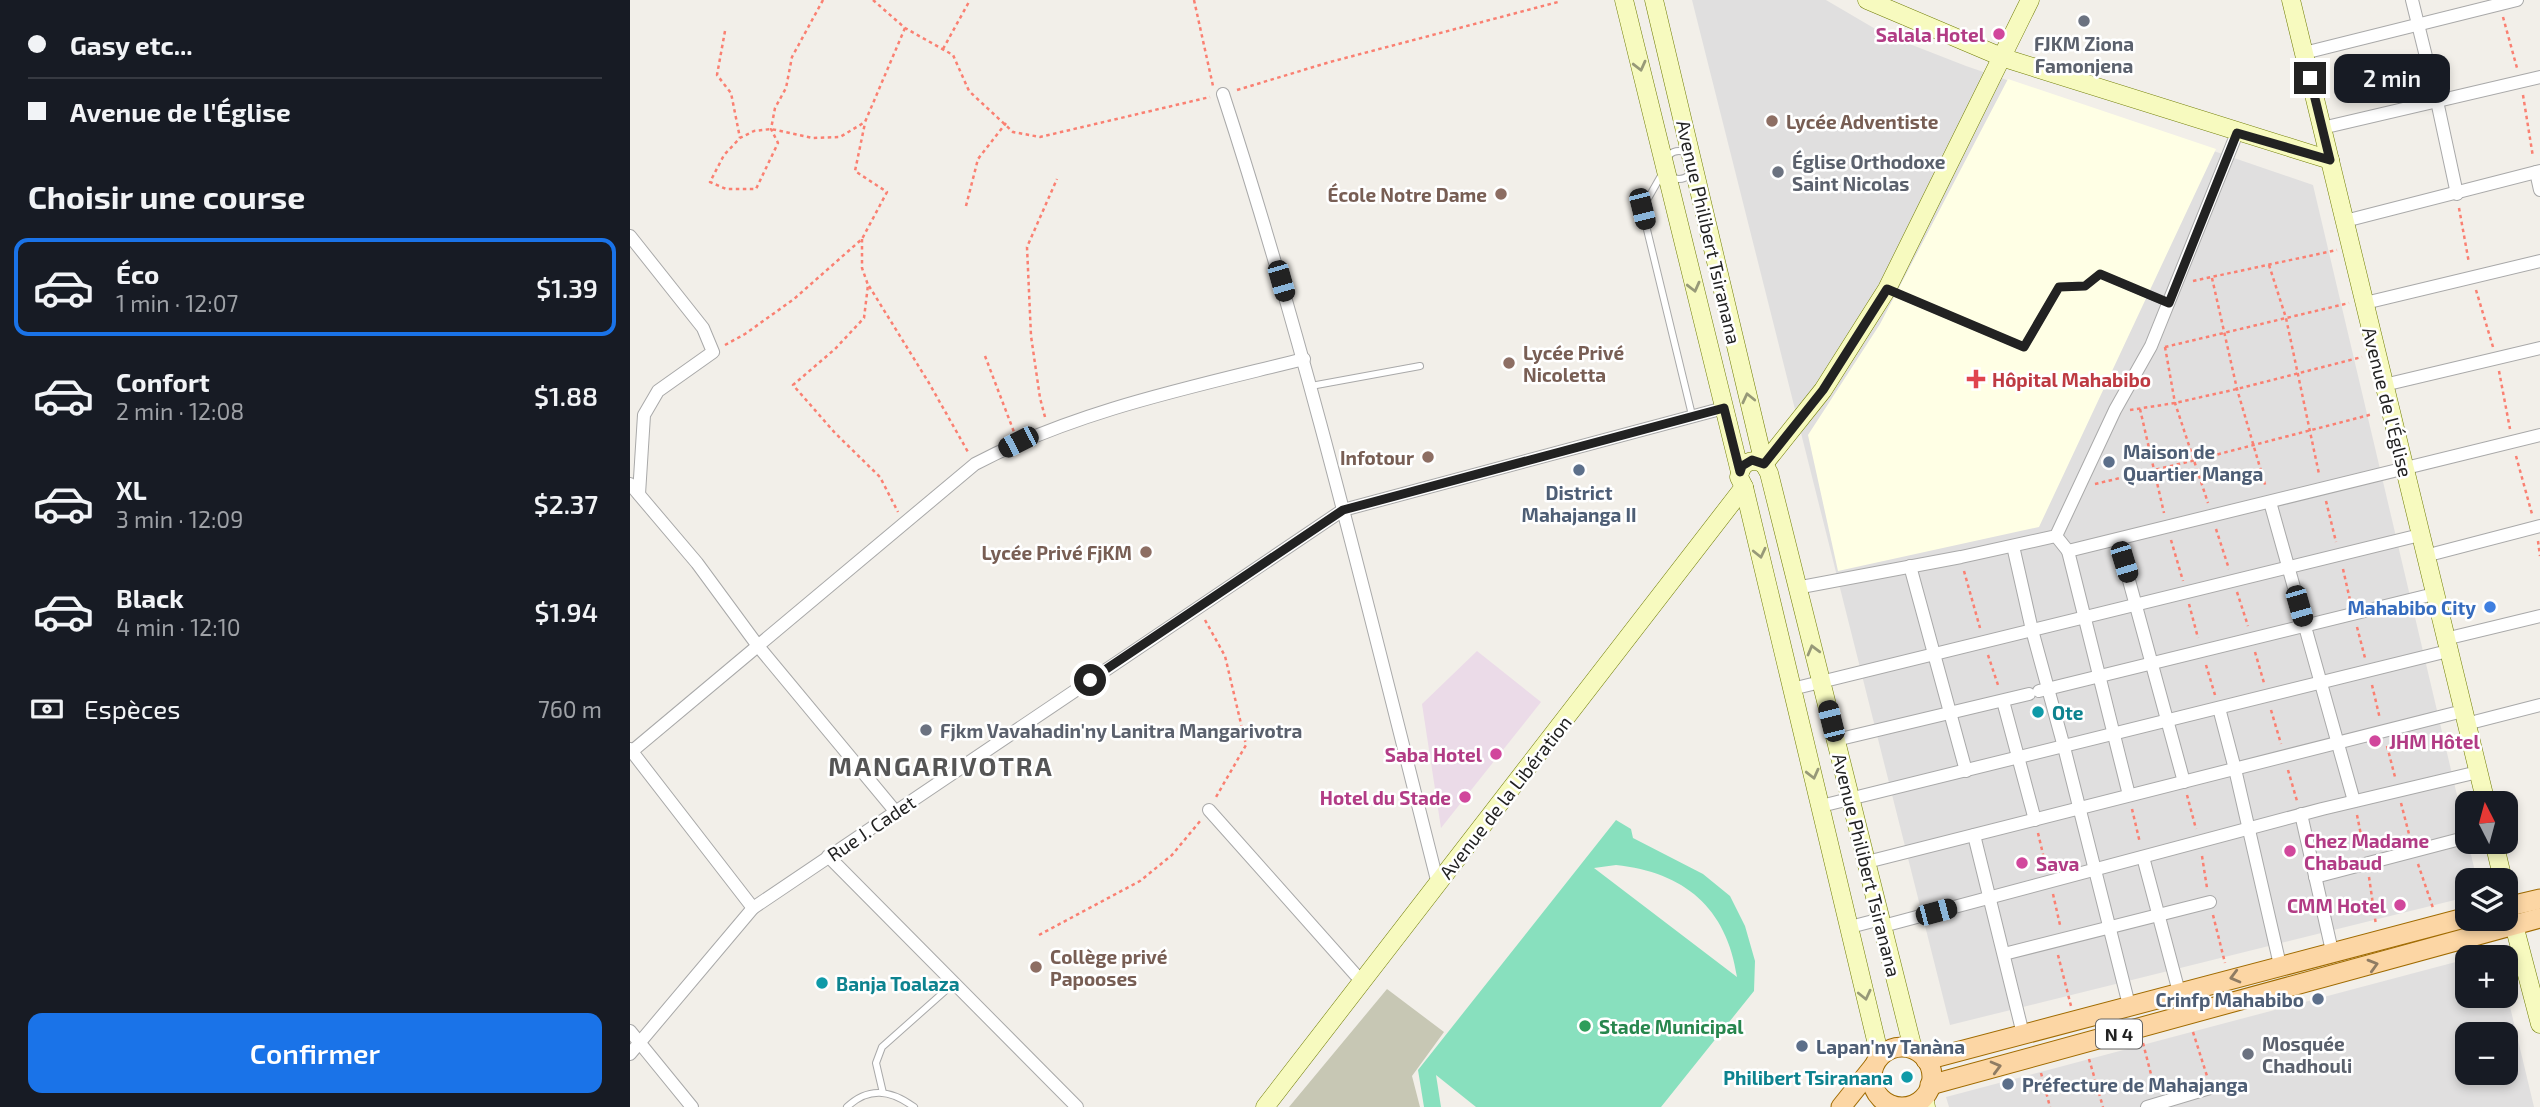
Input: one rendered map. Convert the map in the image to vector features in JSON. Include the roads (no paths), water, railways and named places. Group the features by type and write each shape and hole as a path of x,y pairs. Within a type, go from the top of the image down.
{"main road":[{"name":"Avenue Philibert Tsiranana","path":"1624,0 1850,927 1876,1062"},
{"name":"Avenue Philibert Tsiranana","path":"1654,0 1766,472 1882,923 1920,1054"},
{"path":"1867,0 2004,58 2330,160"},
{"path":"1742,479 1742,466 1752,460 1766,472 1823,390 1887,289 2004,58 2030,0"},
{"name":"Avenue de l'Église","path":"2291,0 2483,791"},
{"name":"Avenue de la Libération","path":"1265,1107 1438,884 1742,479"},
{"name":"N 4","path":"2518,906 2540,899"},
{"name":"N 4","path":"2518,913 2540,918"},
{"name":"N 4","path":"1920,1054 2023,1034 2455,920"},
{"name":"N 4","path":"1927,1096 2122,1033 2146,1035 2339,975 2455,930"},
{"path":"2513,931 2540,1024"},
{"path":"1841,1107 1876,1062 1889,1049 1901,1047 1920,1054 1932,1077 1927,1096 1903,1107 1884,1105 1872,1079 1876,1062"}],"street":[{"path":"2412,0 2457,194"},
{"path":"2304,53 2517,0"},
{"path":"2322,128 2540,77"},
{"path":"1223,94 1259,203 1304,359 1438,884"},
{"path":"2056,536 2115,410 2151,346 2237,133"},
{"path":"2345,221 2538,172 2540,190"},
{"path":"630,236 703,328 713,352 658,391 644,415 634,489 697,563 758,646 895,811"},
{"path":"2364,302 2540,261"},
{"path":"2384,385 2540,348"},
{"path":"753,908 631,751 975,464 1018,442 1118,406 1304,359"},
{"name":"Rue J. Cadet","path":"630,1054 753,908 1343,510 1724,408"},
{"path":"2068,551 2540,435"},
{"path":"2270,502 2354,801"},
{"path":"2425,556 2538,526"},
{"path":"1792,689 2420,535"},
{"path":"1797,588 2056,536"},
{"path":"2056,536 2068,551 2116,734 2129,795"},
{"path":"2118,540 2184,782"},
{"path":"2013,546 2032,630 2039,691 2064,747 2129,1005"},
{"path":"1910,566 1966,771"},
{"path":"1836,740 2434,594"},
{"path":"1821,807 2368,671 2540,616"},
{"path":"2003,701 2035,820"},
{"path":"1867,862 2383,731 2540,705"},
{"path":"2218,708 2235,769 2280,965"},
{"path":"1850,927 1882,923 1990,898 2301,814 2478,772"},
{"path":"1209,810 1362,982"},
{"path":"2301,814 2332,951"},
{"path":"1975,835 2023,1034"},
{"path":"2315,877 2455,840"},
{"path":"828,856 1077,1107"},
{"path":"2143,857 2179,992"},
{"path":"2004,954 2210,902"},
{"path":"630,1031 692,1107"},
{"path":"2153,1105 2210,1088"}],"lane":[{"path":"1665,170 1672,178 1684,179 1692,171 1693,160 1685,151 1674,151 1665,158 1665,170 1642,209 1692,415"},
{"path":"1887,289 2024,347 2059,287 2085,286 2100,274 2169,303"},
{"path":"1311,386 1420,366"},
{"path":"2332,951 2339,975"},
{"path":"2301,959 2307,983"},
{"path":"883,1093 876,1063 882,1047 954,983"},
{"path":"2122,1033 2129,1005"},
{"path":"2129,1005 2146,1035"},
{"path":"847,1107 858,1097 869,1093 883,1093 904,1100 914,1107"}],"place":[{"name":"FJKM Ziona Famonjena","path":"2084,21"},
{"name":"Salala Hotel","path":"1999,34"},
{"name":"Lycée Adventiste","path":"1772,121"},
{"name":"Église Orthodoxe Saint Nicolas","path":"1778,172"},
{"name":"École Notre Dame","path":"1501,194"},
{"name":"Lycée Privé Nicoletta","path":"1509,363"},
{"name":"Hôpital Mahabibo","path":"1976,379"},
{"name":"Infotour","path":"1428,457"},
{"name":"Maison de Quartier Manga","path":"2109,462"},
{"name":"District Mahajanga II","path":"1579,470"},
{"name":"Lycée Privé FjKM","path":"1146,552"},
{"name":"Mahabibo City","path":"2490,607"},
{"name":"Ote","path":"2038,712"},
{"name":"Fjkm Vavahadin'ny Lanitra Mangarivotra","path":"926,730"},
{"name":"JHM Hôtel","path":"2375,741"},
{"name":"Saba Hotel","path":"1496,754"},
{"name":"Hotel du Stade","path":"1465,797"},
{"name":"Chez Madame Chabaud","path":"2290,851"},
{"name":"Sava","path":"2022,863"},
{"name":"CMM Hotel","path":"2400,905"},
{"name":"Collège privé Papooses","path":"1036,967"},
{"name":"Banja Toalaza","path":"822,983"},
{"name":"Crinfp Mahabibo","path":"2318,999"},
{"name":"Stade Municipal","path":"1585,1026"},
{"name":"Lapan'ny Tanàna","path":"1802,1046"},
{"name":"Mosquée Chadhouli","path":"2248,1054"},
{"name":"Philibert Tsiranana","path":"1907,1077"},
{"name":"Préfecture de Mahajanga","path":"2008,1084"}],"district":[{"name":"MANGARIVOTRA","path":"941,765"}]}
